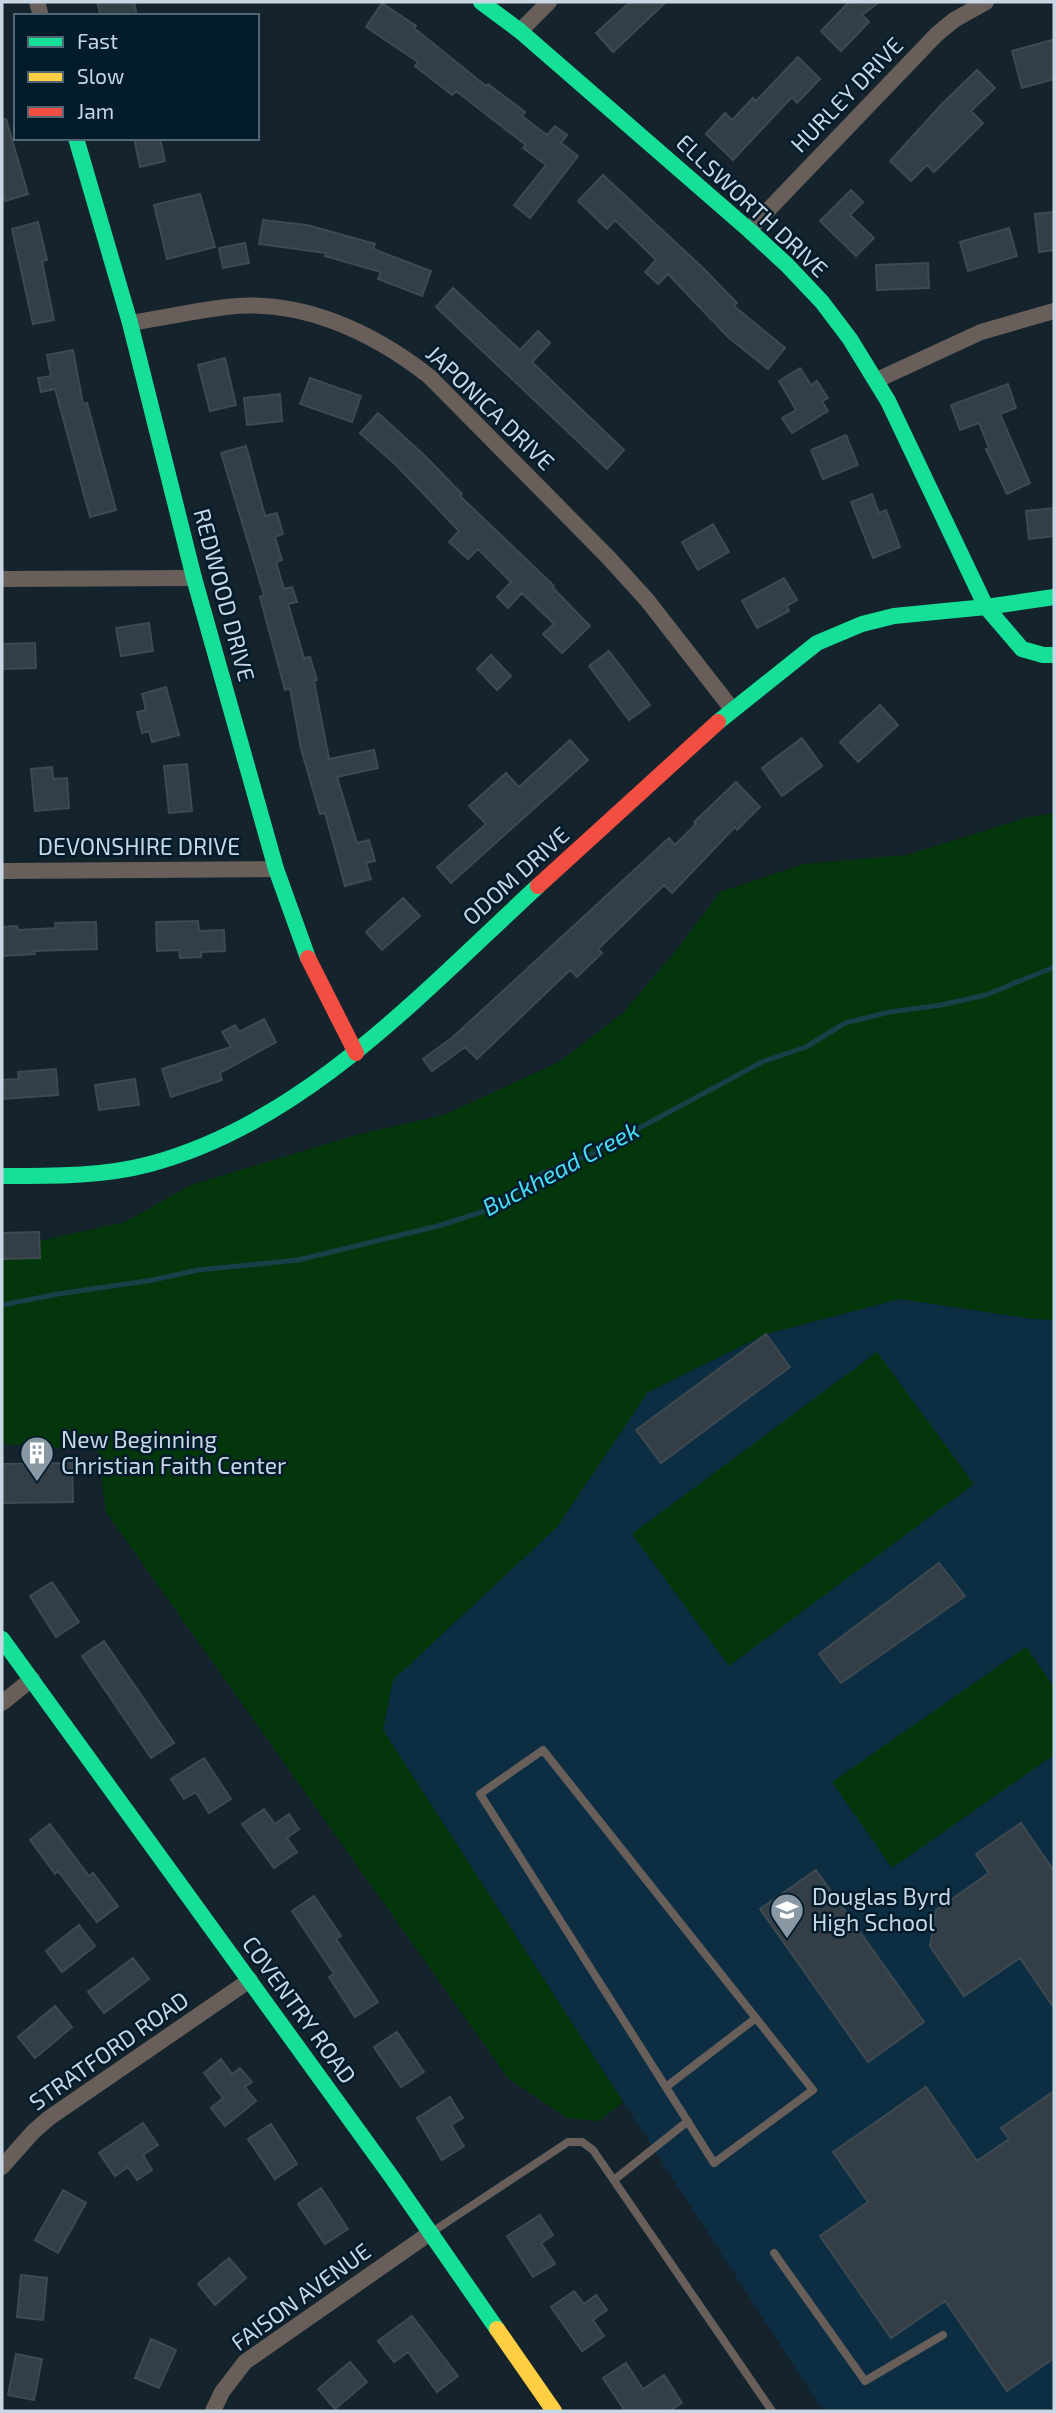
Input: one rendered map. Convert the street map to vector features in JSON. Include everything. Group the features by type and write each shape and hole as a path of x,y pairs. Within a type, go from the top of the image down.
{"street":[{"name":"ELLSWORTH DRIVE","path":"481,2 520,31 749,230 822,302 877,380 986,607 1022,649 1054,655"},
{"path":"520,31 549,2"},
{"name":"HURLEY DRIVE","path":"749,230 937,34 954,20 986,2"},
{"name":"REDWOOD DRIVE","path":"77,140 130,323 194,578 276,869 302,947 356,1053"},
{"name":"JAPONICA DRIVE","path":"130,323 228,307 286,309 352,328 391,348 430,377 607,556 647,600 732,709"},
{"path":"877,380 981,332 1054,311"},
{"path":"2,579 194,578"},
{"name":"ODOM DRIVE","path":"2,1176 104,1173 150,1164 210,1143 295,1096 356,1053 732,709 803,653 832,635 894,616 1054,597"},
{"name":"DEVONSHIRE DRIVE","path":"2,871 276,869"},
{"name":"COVENTRY ROAD","path":"2,1639 250,1980 554,2411"},
{"path":"2,1703 32,1679"},
{"name":"STRATFORD ROAD","path":"2,2167 49,2118 250,1980"},
{"name":"FAISON AVENUE","path":"214,2411 222,2392 245,2362 430,2233"}],"lane":[{"path":"543,1749 813,2091 714,2163 666,2087 480,1794 543,1749"},
{"path":"666,2087 756,2018"},
{"path":"614,2180 688,2121"},
{"path":"430,2233 568,2142 582,2142 593,2150 772,2411"},
{"path":"774,2253 865,2381 943,2335"}],"shaded area":[{"name":"Douglas Byrd High School","path":"900,1299 1054,1320 1054,2411 823,2411 383,1730 393,1680 557,1527 648,1392 766,1334"}],"green space":[{"path":"1054,813 1054,1320 900,1299 766,1334 648,1392 557,1527 393,1680 383,1730 623,2102 599,2121 567,2118 508,2078 106,1512 98,1450 2,1444 2,1249 125,1222 191,1185 356,1135 444,1115 559,1062 624,1012 678,948 720,892 804,864 907,855 1025,818"},
{"path":"877,1352 974,1484 729,1666 632,1534"},
{"path":"1026,1647 1054,1687 1054,1755 892,1868 832,1782"}],"building":[{"path":"97,2 134,2 137,14 100,14"},
{"path":"630,2 666,2 613,52 596,33"},
{"path":"849,2 879,2 862,15 869,22 841,51 821,31"},
{"path":"382,3 416,26 414,28 486,86 488,84 525,112 522,116 547,135 555,126 567,135 561,143 578,156 530,218 514,205 546,165 523,148 526,145 456,91 452,95 415,66 418,62 366,27"},
{"path":"1052,40 1054,79 1022,88 1012,51"},
{"path":"798,57 820,79 797,103 792,97 733,160 706,134 725,113 732,120 753,98 756,101"},
{"path":"977,70 995,88 971,111 983,123 934,172 927,165 911,181 890,161"},
{"path":"2,119 6,119 28,194 5,201 2,191"},
{"path":"134,140 160,140 165,161 140,167"},
{"path":"603,175 703,268 737,303 734,306 785,348 768,369 729,338 668,274 658,284 645,272 656,260 615,220 607,229 578,201"},
{"path":"851,190 863,202 850,215 874,238 856,256 820,221"},
{"path":"200,194 215,247 167,259 154,205"},
{"path":"1054,212 1054,250 1039,252 1035,214"},
{"path":"263,220 307,225 375,244 373,249 431,271 422,296 378,279 381,272 325,256 326,253 259,244"},
{"path":"38,222 47,260 42,261 54,320 33,324 12,229"},
{"path":"1009,228 1017,256 968,271 960,242"},
{"path":"245,243 249,263 223,268 219,248"},
{"path":"928,263 929,288 877,290 876,265"},
{"path":"453,288 520,350 538,331 550,343 532,362 624,450 607,469 436,307"},
{"path":"73,350 83,404 87,403 116,510 90,517 55,389 41,392 38,378 51,376 47,355"},
{"path":"225,358 236,405 210,411 198,365"},
{"path":"800,368 811,385 817,381 828,398 822,401 828,411 792,433 782,418 796,410 779,381"},
{"path":"310,378 361,396 352,422 300,404"},
{"path":"1008,384 1016,408 1000,414 1030,483 1007,494 986,449 989,448 979,423 960,430 951,405"},
{"path":"280,394 282,421 247,425 244,398"},
{"path":"378,413 426,457 462,494 460,496 554,586 590,626 562,653 543,634 554,624 522,593 508,608 497,597 511,582 478,549 468,559 449,542 459,531 396,465 360,433"},
{"path":"846,435 858,465 823,479 811,450"},
{"path":"246,446 265,516 277,513 283,534 275,537 282,560 276,562 284,589 292,587 297,602 288,604 304,658 310,657 317,680 314,681 329,759 374,750 378,768 337,777 357,843 369,840 375,861 366,863 371,879 345,886 325,813 320,814 301,749 290,688 285,690 260,597 264,595 221,453"},
{"path":"872,494 879,513 886,510 900,547 873,558 851,502"},
{"path":"1054,508 1054,536 1029,539 1026,511"},
{"path":"713,524 729,552 698,570 682,542"},
{"path":"784,578 797,600 787,606 789,611 757,628 742,601"},
{"path":"149,623 153,651 121,656 116,628"},
{"path":"35,643 36,668 2,669 2,644"},
{"path":"609,651 650,705 629,720 589,666"},
{"path":"491,655 511,676 497,690 477,669"},
{"path":"166,687 179,735 152,742 149,731 142,733 137,712 146,710 142,694"},
{"path":"880,705 898,725 858,762 840,742"},
{"path":"802,738 822,766 782,796 762,768"},
{"path":"570,740 588,760 451,883 437,867 486,824 469,806 506,773 519,787"},
{"path":"187,764 192,811 169,813 164,766"},
{"path":"52,767 53,779 67,778 69,808 35,811 31,769"},
{"path":"736,782 760,807 737,830 735,827 672,893 664,885 598,949 602,953 577,977 570,970 477,1059 465,1047 432,1071 423,1059 453,1037 669,838 675,845 696,824 694,822"},
{"path":"403,898 420,916 382,950 366,932"},
{"path":"198,921 199,931 224,930 225,951 201,952 201,957 180,958 179,950 157,951 156,922"},
{"path":"96,922 97,949 34,951 35,954 2,956 2,927 17,926 18,930 56,928 55,923"},
{"path":"264,1019 276,1042 220,1073 222,1080 171,1097 162,1069 231,1047 222,1032 235,1025 239,1032"},
{"path":"56,1069 58,1095 2,1099 2,1080 19,1079 18,1072"},
{"path":"135,1079 139,1105 99,1110 95,1085"},
{"path":"39,1232 40,1258 2,1259 2,1233"},
{"path":"766,1334 790,1367 661,1463 636,1430"},
{"name":"New Beginning Christian Faith Center","path":"72,1463 73,1502 2,1503 2,1464"},
{"path":"939,1563 965,1596 841,1683 819,1654"},
{"path":"52,1582 79,1622 56,1637 30,1596"},
{"path":"104,1641 174,1743 151,1758 82,1656"},
{"path":"204,1758 231,1799 209,1813 196,1792 184,1799 171,1779"},
{"path":"264,1809 275,1824 289,1814 299,1829 287,1838 297,1852 274,1868 242,1824"},
{"path":"1021,1823 1054,1871 1054,2008 1020,1958 964,1996 930,1946 936,1910 989,1873 976,1854"},
{"path":"50,1824 89,1876 93,1873 118,1906 97,1922 58,1871 55,1874 30,1840"},
{"path":"816,1870 924,2022 868,2062 760,1909"},
{"path":"314,1896 341,1936 336,1939 378,2002 355,2017 329,1977 334,1974 292,1911"},
{"path":"79,1925 95,1946 62,1972 46,1951"},
{"path":"133,1958 149,1979 104,2013 88,1992"},
{"path":"55,2006 72,2027 35,2058 18,2037"},
{"path":"397,2032 424,2072 401,2087 374,2047"},
{"path":"221,2059 232,2074 240,2068 252,2082 245,2087 256,2101 225,2126 211,2108 223,2098 204,2073"},
{"path":"926,2087 977,2161 1009,2139 1001,2128 1054,2091 1054,2358 1007,2391 945,2301 891,2338 820,2236 868,2202 833,2152"},
{"path":"450,2097 463,2118 451,2125 464,2146 442,2160 417,2118"},
{"path":"143,2123 158,2145 143,2155 152,2170 137,2180 128,2167 115,2176 99,2153"},
{"path":"271,2124 297,2164 275,2179 248,2139"},
{"path":"321,2188 348,2229 325,2244 298,2204"},
{"path":"63,2190 86,2203 58,2253 35,2240"},
{"path":"540,2215 553,2235 541,2243 555,2264 533,2277 507,2236"},
{"path":"229,2258 246,2278 215,2305 198,2284"},
{"path":"21,2275 47,2278 43,2320 17,2317"},
{"path":"574,2291 584,2304 596,2295 607,2310 593,2320 604,2336 582,2351 551,2307"},
{"path":"412,2316 458,2376 437,2392 408,2352 394,2362 378,2341"},
{"path":"151,2339 176,2350 159,2388 135,2378"},
{"path":"16,2354 42,2359 34,2400 8,2395"},
{"path":"350,2362 367,2382 335,2409 318,2389"},
{"path":"626,2363 643,2389 664,2375 682,2403 670,2411 625,2411 603,2378"}],"waterway":[{"name":"Buckhead Creek","path":"2,1305 198,1270 298,1260 438,1226 491,1209 543,1173 591,1154 762,1062 806,1047 845,1023 986,995 1054,967"}],"traffic: fast":[{"path":"481,2 520,31 749,230 822,302 850,339 888,401 986,607 1022,649 1054,655"},
{"path":"77,140 130,323 194,578 276,869 308,958"},
{"path":"718,722 817,643 862,624 894,616 1054,597"},
{"path":"2,1176 76,1175 150,1164 206,1145 260,1118 310,1086 359,1049 538,886"},
{"path":"2,1639 391,2176 497,2329"}],"traffic: slow":[{"path":"497,2329 554,2411"}],"traffic: jam":[{"path":"538,886 718,722"},
{"path":"308,958 356,1053"}],"place":[{"name":"New Beginning Christian Faith Center","path":"37,1483"},
{"name":"Douglas Byrd High School","path":"787,1940"}]}
